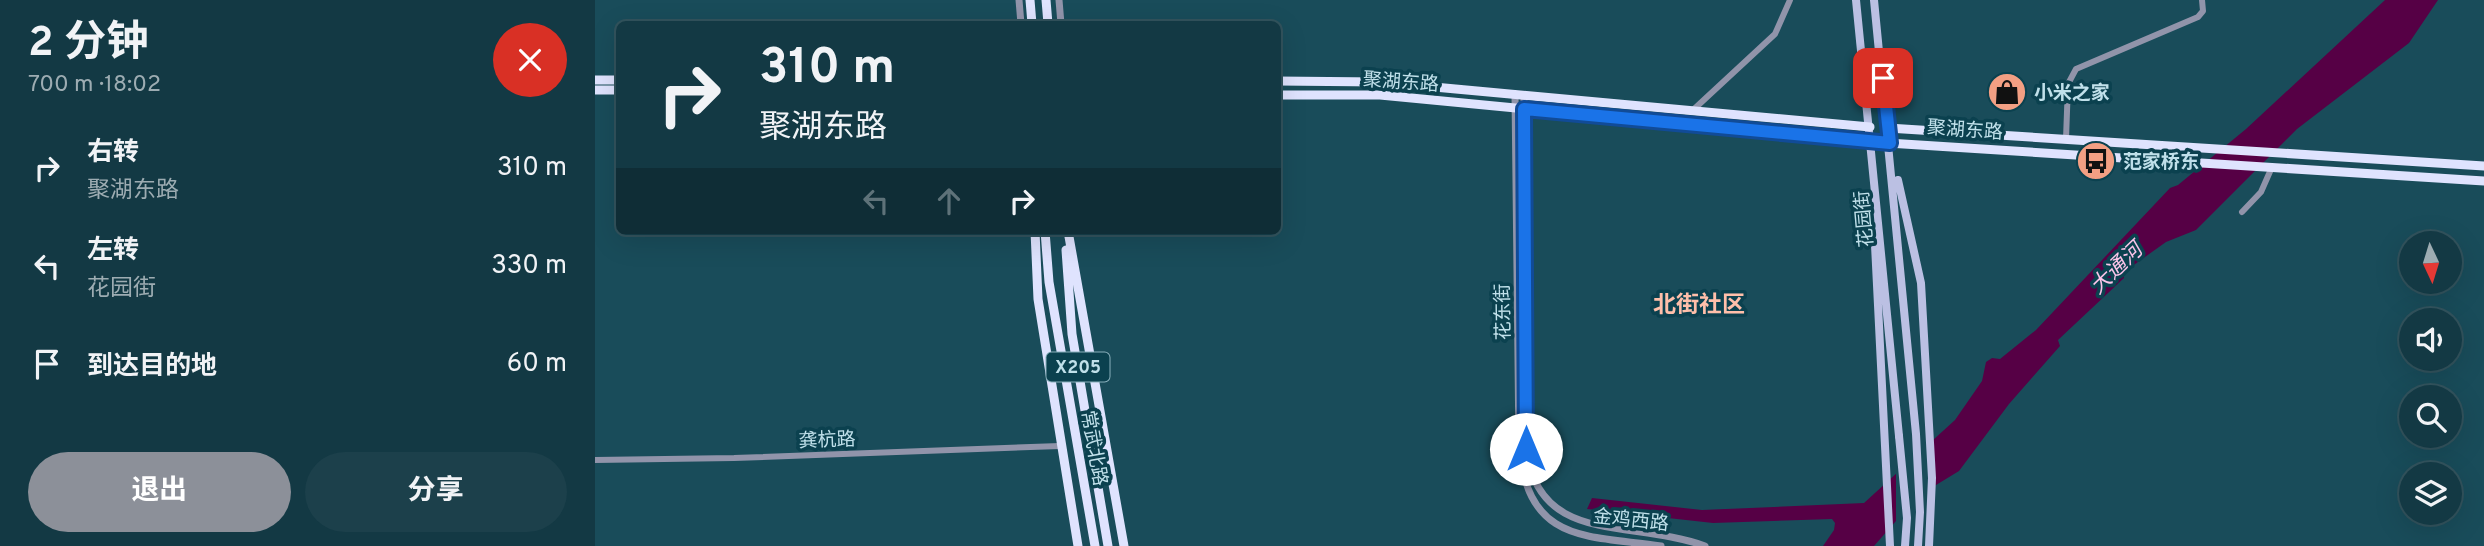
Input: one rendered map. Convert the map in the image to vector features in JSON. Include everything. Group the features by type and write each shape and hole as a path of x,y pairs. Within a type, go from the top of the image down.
{"main road":[{"path":"1030,0 1032,21"},
{"path":"1046,0 1048,21"},
{"name":"花园街","path":"1856,0 1907,518 1905,546"},
{"name":"花园街","path":"1874,0 1890,143 1916,434 1920,512 1918,546"},
{"path":"595,80 616,80"},
{"name":"聚湖东路","path":"1281,81 1380,82 1870,127 2484,166"},
{"path":"595,90 616,90"},
{"name":"聚湖东路","path":"1281,94 1380,94 1872,142 2484,181"},
{"path":"1872,142 1874,261 1890,544"},
{"path":"1890,143 1921,283 1930,430 1929,546"},
{"path":"1034,235 1034,254 1060,446 1078,546"},
{"name":"常武北路","path":"1045,235 1049,282 1095,546"},
{"name":"常武北路","path":"1066,235 1072,334 1108,546"},
{"path":"1067,235 1124,546"}],"street":[{"path":"1019,0 1021,21"},
{"path":"1059,0 1061,21"},
{"path":"1693,110 1775,34 1790,0"},
{"path":"2066,139 2068,84 2076,69 2198,17 2203,11 2201,0"},
{"name":"花东街","path":"1519,95 1519,448 1524,482 1531,497 1554,518"},
{"path":"2242,212 2260,192 2268,167"},
{"path":"1034,254 1049,282"},
{"name":"龚杭路","path":"595,460 734,458 1060,446"},
{"name":"金鸡西路","path":"1554,518 1579,536 1661,546"},
{"name":"金鸡西路","path":"1554,518 1575,528 1595,533 1661,538 1706,546"}],"water":[{"name":"大通河","path":"2385,0 2438,0 2409,43 2297,129 2196,230 2166,242 2124,272 2124,278 2058,340 2060,346 2009,404 1959,471 1918,496 1874,546 1823,546 1834,530 1835,523 1832,519 1713,523 1587,509 1592,498 1702,510 1864,503 1955,420 1982,381 1986,362 1992,358 2000,359 2036,330 2170,188 2178,185 2246,129"}],"pier":[{"path":"1931,437 1932,491 1920,498 1896,526 1896,467"}],"place":[{"name":"小米之家","path":"2007,92"},
{"name":"范家桥东","path":"2096,161"}],"district":[{"name":"北街社区","path":"1699,304"}],"route":[{"path":"1526,449 1524,109 1890,143 1883,78"}]}
